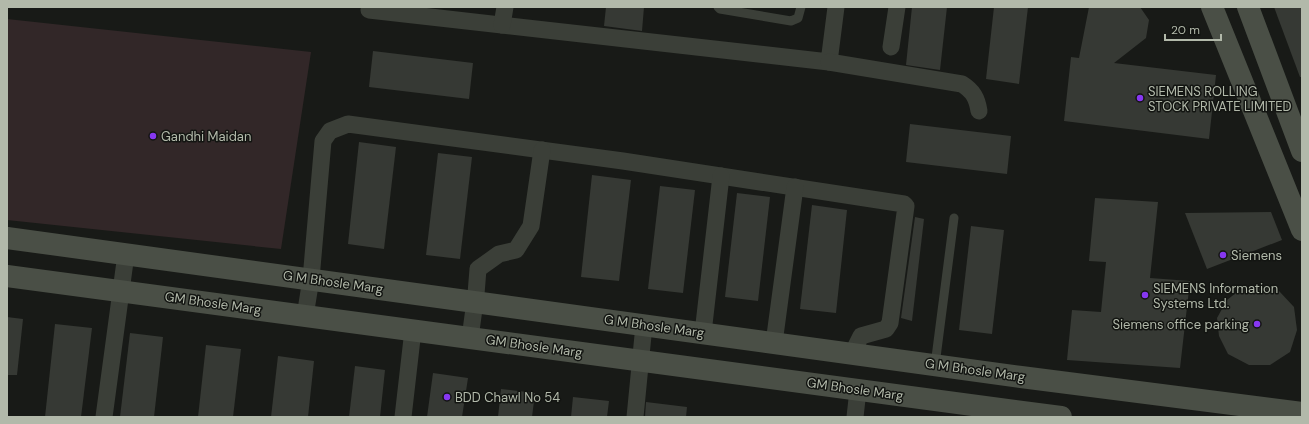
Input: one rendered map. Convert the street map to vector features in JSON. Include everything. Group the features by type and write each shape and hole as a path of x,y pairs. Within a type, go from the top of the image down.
{"main road":[{"path":"1212,7 1302,230"},
{"path":"1248,7 1302,151"},
{"path":"1228,48 1259,35"},
{"name":"G M Bhosle Marg","path":"7,238 1020,377 1302,413"},
{"name":"GM Bhosle Marg","path":"7,276 858,390 1015,414 1061,417"},
{"path":"1015,414 1020,377"}],"street":[{"path":"502,25 505,7"},
{"path":"828,62 836,7"},
{"path":"891,47 897,7"},
{"path":"369,10 828,62 962,84 970,89 977,99 979,111"},
{"path":"305,316 311,279 323,141 330,131 348,124 542,150 904,204 906,206 890,323 886,329 861,336 856,346 855,354"},
{"path":"470,338 478,269 499,254 516,250 531,226 542,150"},
{"path":"703,333 721,176"},
{"path":"774,343 795,187"},
{"path":"104,417 126,254"},
{"path":"635,417 644,325"},
{"path":"403,417 413,330"},
{"path":"855,417 858,390"}],"lane":[{"path":"718,7 720,9 791,21 798,18 801,7"},
{"path":"935,365 954,218"}],"shaded area":[{"name":"Gandhi Maidan","path":"7,19 311,52 281,249 7,220"}],"building":[{"path":"606,7 644,7 642,31 604,26"},
{"path":"912,7 947,7 940,70 906,65"},
{"path":"994,7 1028,7 1019,84 986,79"},
{"name":"SIEMENS ROLLING STOCK PRIVATE LIMITED","path":"1089,7 1140,7 1149,20 1146,38 1114,63 1216,75 1209,139 1064,121 1071,57 1079,58"},
{"path":"1274,7 1302,7 1302,77 1300,77"},
{"path":"373,51 473,63 469,99 369,87"},
{"path":"910,124 1011,136 1007,174 906,162"},
{"path":"359,142 396,147 384,249 348,244"},
{"path":"438,153 472,157 460,259 426,255"},
{"path":"592,175 631,180 619,281 581,277"},
{"path":"660,186 695,190 683,293 648,289"},
{"path":"737,193 770,197 758,301 725,297"},
{"name":"SIEMENS Information Systems Ltd.","path":"1095,198 1158,202 1150,278 1190,281 1180,368 1067,360 1072,310 1101,312 1106,262 1089,261"},
{"path":"812,205 847,210 836,313 800,309"},
{"name":"Siemens","path":"1271,212 1282,240 1207,269 1185,213"},
{"path":"915,217 924,219 912,321 901,318"},
{"path":"971,226 1004,230 992,334 959,330"},
{"name":"Siemens office parking","path":"1259,285 1279,291 1294,307 1297,330 1290,352 1270,365 1249,365 1228,354 1219,336 1217,318 1227,300 1241,289"},
{"path":"7,317 23,319 17,375 7,375"},
{"path":"55,324 92,328 81,417 45,417"},
{"path":"130,333 163,337 154,417 120,417"},
{"path":"206,345 241,349 233,417 198,417"},
{"path":"278,356 314,361 308,417 271,417"},
{"path":"355,366 385,370 380,417 349,417"},
{"name":"BDD Chawl No 54","path":"433,373 468,378 462,417 427,417"},
{"path":"501,389 535,393 532,417 498,417"},
{"path":"573,397 609,401 607,417 571,417"},
{"path":"646,402 687,407 686,417 645,417"}],"place":[{"name":"SIEMENS ROLLING STOCK PRIVATE LIMITED","path":"1140,98"},
{"name":"Gandhi Maidan","path":"153,136"},
{"name":"Siemens","path":"1223,255"},
{"name":"SIEMENS Information Systems Ltd.","path":"1145,295"},
{"name":"Siemens office parking","path":"1257,324"},
{"name":"BDD Chawl No 54","path":"447,397"}]}
